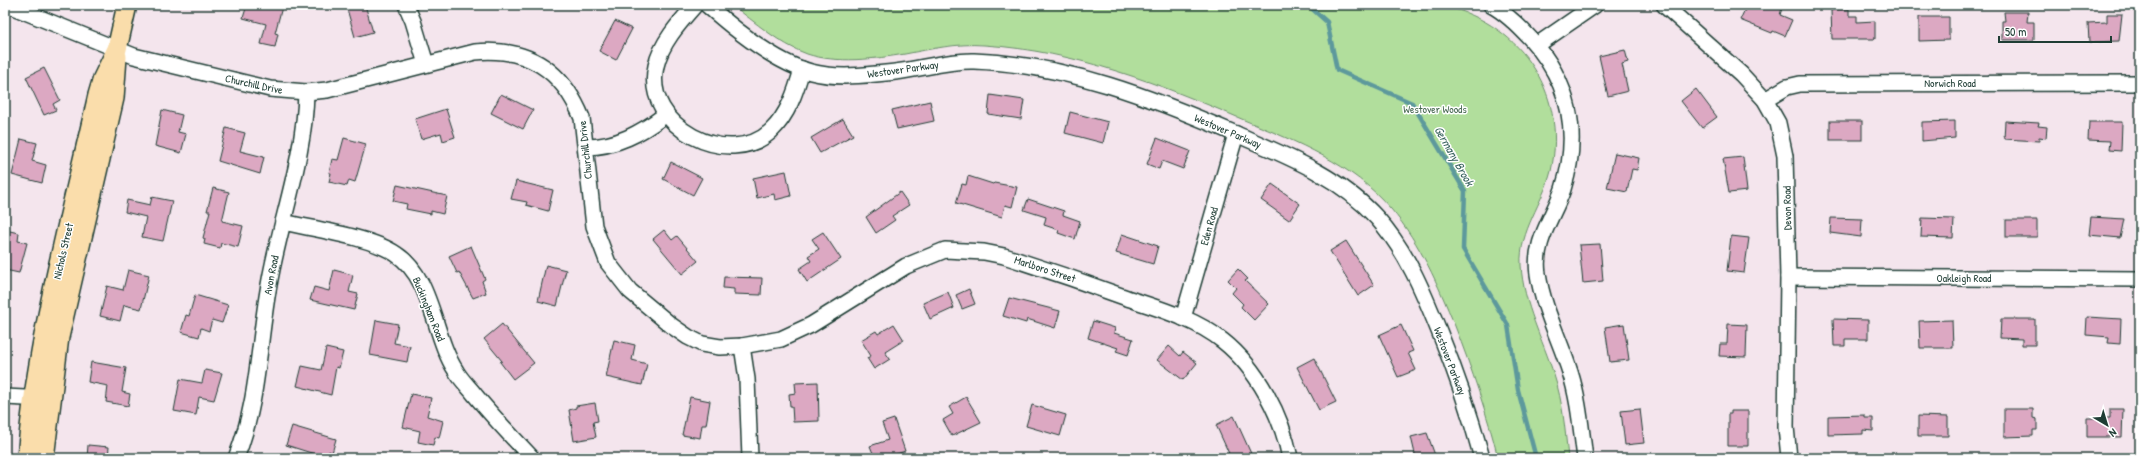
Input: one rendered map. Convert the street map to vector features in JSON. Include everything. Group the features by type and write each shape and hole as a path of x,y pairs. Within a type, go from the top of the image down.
{"main road":[{"name":"Nichols Street","path":"44,458 42,346 98,96 103,78 117,49 127,5"},
{"name":"Nichols Street","path":"27,458 42,399"}],"street":[{"name":"Churchill Drive","path":"8,5 117,49 151,61 270,89 306,92 328,90 455,56 492,51 510,52 526,57 542,65 555,76 576,104 582,118 594,226 608,263 618,278 630,291 688,337 702,344 714,346 742,346"},
{"path":"406,5 426,64"},
{"path":"695,5 665,46 656,67 655,88 657,98 665,115 682,130 705,141 732,146 755,142 771,131 785,112 795,91 802,69"},
{"name":"Westover Parkway","path":"707,5 772,54 802,69 824,74 862,74 971,61 1048,69 1087,78 1148,99 1236,134 1303,164 1338,184 1366,206 1389,233 1410,266 1425,296 1465,399 1482,458"},
{"path":"1491,5 1508,16 1537,45 1556,73 1562,87 1570,116 1571,131 1566,175 1563,189 1540,243 1538,253 1538,275 1574,385 1585,458"},
{"path":"1537,45 1595,5"},
{"name":"Devon Road","path":"1664,5 1741,74 1765,100 1778,123 1786,156 1788,277 1786,427 1789,458"},
{"name":"Norwich Road","path":"1765,100 1787,87 1800,84 2140,83"},
{"name":"Avon Road","path":"236,458 248,424 253,402 268,287 305,123 306,92"},
{"path":"586,147 608,145 620,141 642,131 665,115"},
{"name":"Eden Road","path":"1183,318 1236,134"},
{"name":"Buckingham Road","path":"283,222 377,244 396,254 410,265 421,282 440,336 456,371 498,423 532,458"},
{"name":"Marlboro Street","path":"742,346 763,344 795,334 906,266 946,250 984,252 1004,256 1183,318 1222,340 1237,354 1256,377 1276,415 1287,444 1290,458"},
{"name":"Oakleigh Road","path":"1788,277 2140,279"},
{"path":"742,346 747,379 750,458"},
{"path":"5,397 42,399"}],"green space":[{"name":"Westover Woods","path":"732,5 1438,5 1466,13 1492,26 1513,43 1531,63 1544,87 1552,113 1555,141 1551,171 1524,240 1521,253 1521,265 1525,293 1529,307 1550,362 1560,395 1568,458 1498,458 1484,408 1455,326 1428,265 1420,251 1402,222 1376,193 1342,167 1323,156 1284,137 1181,94 1117,71 1085,62 1018,48 984,45 944,47 869,59 831,59 807,54 787,45"}],"building":[{"path":"247,5 282,7 275,33 278,34 275,47 261,44 266,24 243,18"},
{"path":"365,5 373,32 355,37 347,9"},
{"path":"1747,5 1774,5 1782,8 1780,15 1792,20 1785,36 1773,31 1772,33 1740,20"},
{"path":"1849,9 1849,16 1857,16 1857,22 1875,21 1875,39 1832,39 1831,10"},
{"path":"2004,12 2028,12 2027,22 2034,22 2034,40 2002,40 2002,21 2005,21"},
{"path":"2107,14 2122,14 2119,41 2089,42 2088,23 2107,22"},
{"path":"1919,17 1949,17 1949,40 1919,41"},
{"path":"615,21 632,29 616,60 599,51"},
{"path":"1625,50 1628,62 1622,64 1628,91 1608,96 1599,56"},
{"path":"44,68 60,100 53,104 56,110 44,115 26,77"},
{"path":"1696,89 1717,117 1702,128 1681,101"},
{"path":"501,94 533,110 523,129 491,113"},
{"path":"990,95 1024,100 1021,119 988,114"},
{"path":"930,101 934,121 897,129 892,110"},
{"path":"446,109 455,137 443,141 441,133 421,139 415,119"},
{"path":"162,110 182,115 178,132 186,134 181,153 155,146"},
{"path":"1070,112 1108,122 1103,143 1065,133"},
{"path":"843,119 853,135 820,153 811,138"},
{"path":"1830,121 1862,121 1862,140 1830,140"},
{"path":"1955,121 1955,138 1922,141 1922,122"},
{"path":"2005,121 2039,123 2038,126 2047,127 2046,138 2039,137 2039,141 2004,139"},
{"path":"2089,122 2122,122 2121,151 2109,150 2110,141 2088,140"},
{"path":"226,128 245,133 240,151 264,157 260,174 218,161"},
{"path":"344,138 366,144 355,182 349,180 347,186 329,182 332,159 338,160"},
{"path":"1157,138 1190,151 1183,169 1162,161 1159,169 1147,164"},
{"path":"21,139 37,143 32,161 46,165 42,183 12,175"},
{"path":"1615,153 1639,158 1637,170 1632,169 1627,192 1607,188"},
{"path":"1743,157 1747,191 1729,193 1723,159"},
{"path":"671,162 702,178 693,195 663,179"},
{"path":"786,171 791,196 775,200 774,194 757,198 753,178"},
{"path":"968,176 993,184 1017,187 1012,207 1005,205 1002,217 956,203 962,184 966,185"},
{"path":"516,181 553,190 548,211 526,205 527,202 511,199"},
{"path":"1272,184 1300,204 1289,220 1261,200"},
{"path":"397,185 447,196 443,214 431,211 431,214 406,209 407,204 393,201"},
{"path":"213,188 229,192 222,221 243,226 238,247 221,243 220,248 204,244 205,239 203,238 210,211 207,211"},
{"path":"900,192 909,205 892,216 895,220 876,233 866,217"},
{"path":"152,197 172,201 163,241 142,237 146,217 125,212 127,200 150,205"},
{"path":"1028,199 1064,211 1063,215 1080,221 1075,239 1058,233 1059,230 1044,225 1046,217 1024,210"},
{"path":"2091,217 2124,219 2120,238 2089,235"},
{"path":"1831,218 1862,219 1861,237 1830,233"},
{"path":"1922,218 1954,219 1953,238 1921,237"},
{"path":"2006,220 2037,220 2037,237 2006,237"},
{"path":"5,230 19,233 18,241 27,243 19,273 5,270"},
{"path":"664,230 672,240 677,236 698,261 682,274 653,239"},
{"path":"823,232 841,259 807,282 799,269 811,261 808,256 819,249 812,239"},
{"path":"1122,234 1158,246 1153,264 1116,253"},
{"path":"1731,236 1749,238 1744,273 1727,271"},
{"path":"1346,241 1374,285 1358,296 1330,251"},
{"path":"1600,244 1603,281 1583,283 1579,245"},
{"path":"471,246 485,279 482,281 486,293 473,298 459,272 457,273 449,256"},
{"path":"546,265 566,270 557,306 538,301"},
{"path":"1238,269 1248,279 1245,281 1269,304 1254,320 1241,307 1243,304 1232,293 1236,288 1228,280"},
{"path":"128,270 149,275 141,309 124,305 120,321 100,316 107,286 123,290"},
{"path":"334,270 353,275 349,292 358,294 354,310 310,300 314,287 329,291"},
{"path":"724,277 762,278 761,295 734,294 734,289 723,288"},
{"path":"969,289 975,304 962,309 956,295"},
{"path":"948,292 954,308 930,319 923,303"},
{"path":"195,295 228,305 222,323 212,320 209,331 201,328 199,337 181,332 186,315 189,316"},
{"path":"1009,298 1060,311 1055,328 1027,319 1026,323 1003,316"},
{"path":"2087,317 2121,319 2120,344 2108,343 2109,337 2086,335"},
{"path":"1833,319 1868,320 1868,339 1845,339 1845,346 1834,346"},
{"path":"2001,319 2035,319 2035,345 2022,345 2022,339 2000,338"},
{"path":"376,320 398,324 394,343 410,346 407,362 370,355"},
{"path":"1952,320 1953,348 1920,348 1919,321"},
{"path":"1093,321 1115,328 1114,333 1133,339 1128,355 1116,351 1118,348 1088,338"},
{"path":"502,324 534,363 513,379 500,362 502,361 484,339"},
{"path":"894,324 904,340 885,352 890,359 874,369 867,358 871,356 861,340 876,331 878,334"},
{"path":"1624,324 1629,360 1610,362 1605,327"},
{"path":"1728,324 1747,325 1746,357 1719,356 1720,344 1727,344"},
{"path":"1401,325 1413,351 1408,353 1416,370 1398,377 1379,335"},
{"path":"614,340 635,345 632,360 647,364 642,385 606,377"},
{"path":"1169,346 1180,356 1183,352 1197,363 1183,380 1157,360"},
{"path":"326,348 343,352 339,368 336,367 331,395 297,386 302,366 321,370"},
{"path":"1314,358 1336,402 1319,410 1297,367"},
{"path":"91,362 126,368 122,392 130,394 128,406 106,402 108,386 88,382"},
{"path":"205,370 222,373 214,400 199,397 196,415 174,411 180,379 202,383"},
{"path":"818,382 819,421 793,422 792,406 790,406 789,394 796,393 795,383"},
{"path":"411,394 431,398 427,416 443,421 439,438 435,437 433,445 418,442 420,431 403,427"},
{"path":"690,397 710,401 706,425 702,425 700,438 682,435"},
{"path":"966,397 981,422 952,436 943,420 953,414 949,407"},
{"path":"595,403 598,421 593,422 596,437 574,441 569,410 576,408 576,406"},
{"path":"1032,405 1066,415 1060,436 1026,426"},
{"path":"1640,409 1644,443 1625,445 1621,411"},
{"path":"2004,409 2033,409 2033,418 2037,419 2037,430 2033,430 2033,436 2004,437"},
{"path":"2110,409 2123,409 2122,437 2087,437 2087,418 2110,418"},
{"path":"1731,411 1748,411 1748,446 1728,446 1728,414 1731,414"},
{"path":"1865,415 1865,418 1873,418 1873,431 1863,430 1863,434 1828,435 1828,416"},
{"path":"1234,416 1253,458 1231,458 1216,425"},
{"path":"1918,416 1948,417 1948,436 1918,436"},
{"path":"894,419 905,451 886,458 875,458 870,446 888,440 882,423"},
{"path":"292,426 336,439 332,453 329,451 327,458 286,445"},
{"path":"1427,433 1436,458 1416,458 1411,437"},
{"path":"88,445 109,447 108,458 87,458"}],"waterway":[{"name":"Germany Brook","path":"1308,5 1327,22 1337,70 1412,103 1465,191 1463,249 1508,325 1518,390 1536,458"}]}
